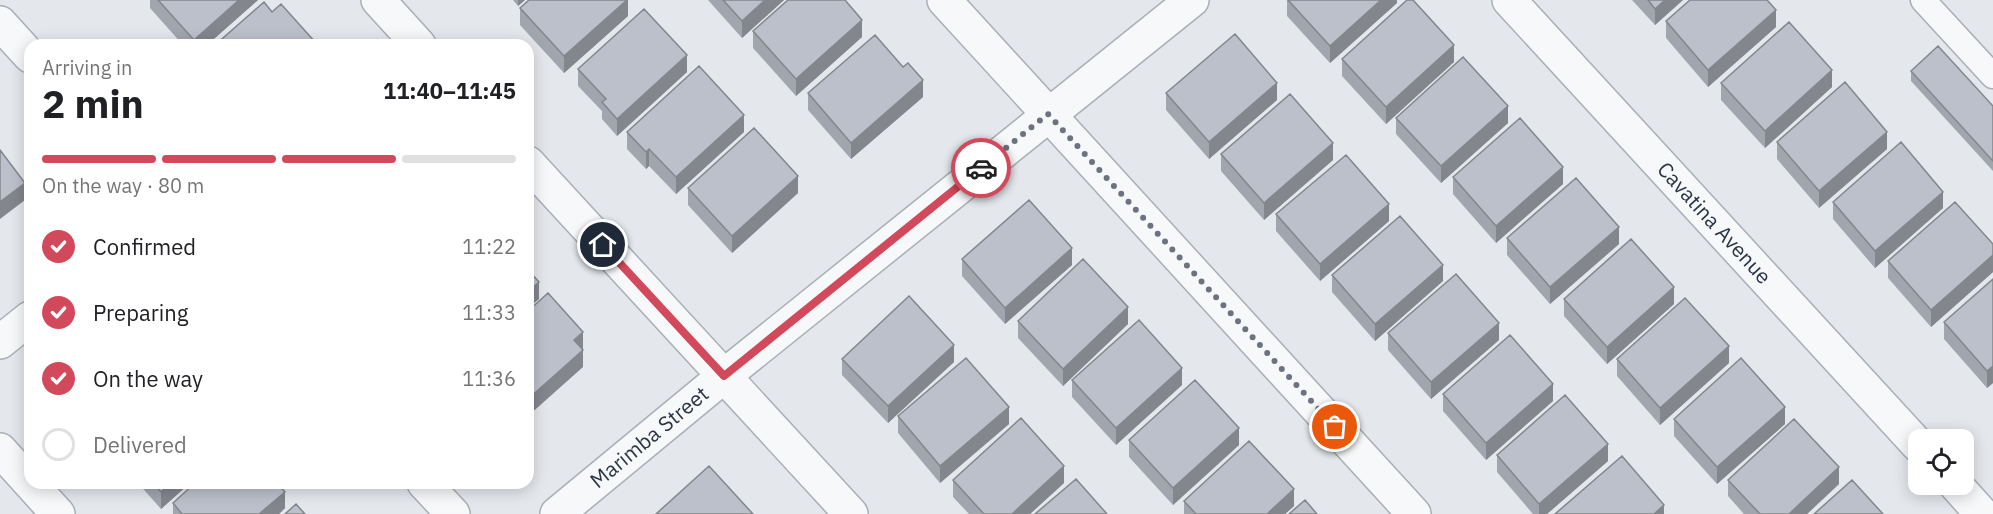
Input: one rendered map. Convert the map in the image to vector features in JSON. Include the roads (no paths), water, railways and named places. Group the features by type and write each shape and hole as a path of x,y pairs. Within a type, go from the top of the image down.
{"street":[{"path":"378,0 414,39"},
{"path":"944,0 1414,514"},
{"name":"Marimba Street","path":"557,514 724,376 1192,0"},
{"name":"Cavatina Avenue","path":"1509,0 1908,434"},
{"path":"0,23 24,49"},
{"path":"534,170 851,514"},
{"path":"0,342 24,323"},
{"path":"0,450 24,476"},
{"path":"35,489 58,514"},
{"path":"430,489 453,514"},
{"path":"1965,495 1982,514"}],"lane":[{"path":"1923,0 1993,76"}]}
